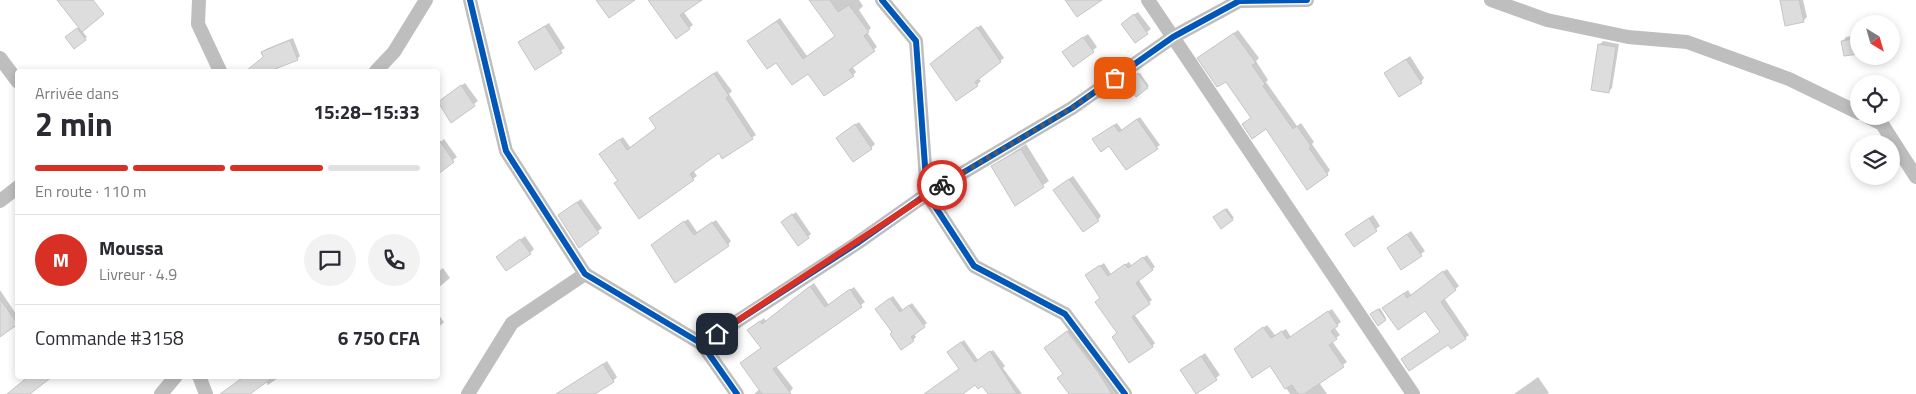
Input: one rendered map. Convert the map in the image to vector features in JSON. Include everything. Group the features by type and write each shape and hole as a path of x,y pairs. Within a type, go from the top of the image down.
{"street":[{"path":"199,0 198,24 219,69"},
{"path":"378,69 394,52 426,0"},
{"path":"470,0 506,151 585,274 702,344 737,394"},
{"path":"882,0 916,41 927,194 974,266 1065,314 1125,394"},
{"path":"1148,0 1413,394"},
{"path":"702,344 856,244 927,194 1072,108 1173,37 1239,1 1307,0"},
{"path":"1491,0 1547,20 1628,37 1687,42 1789,79 1850,109"},
{"path":"0,58 15,78"},
{"path":"1883,125 1916,177"},
{"path":"0,201 15,189"},
{"path":"468,394 512,323 585,274"},
{"path":"160,394 173,379"},
{"path":"200,379 206,394"}],"building":[{"path":"57,0 93,0 104,14 82,32"},
{"path":"596,0 635,0 609,18"},
{"path":"648,0 702,0 680,15 690,29 676,39"},
{"path":"809,0 830,0 838,12 849,5 869,32 864,36 875,51 849,70 854,76 824,96 808,74 792,85 776,63 767,69 747,41 777,21 803,59 835,36"},
{"path":"1065,0 1102,0 1077,17"},
{"path":"1780,0 1799,0 1804,22 1785,26"},
{"path":"1134,14 1148,34 1135,43 1121,24"},
{"path":"545,26 562,53 535,70 518,42"},
{"path":"977,27 1001,62 975,82 978,86 956,101 930,64"},
{"path":"77,28 86,40 74,49 65,37"},
{"path":"1234,33 1256,63 1252,65 1265,84 1263,86 1293,129 1297,126 1311,146 1309,148 1328,175 1307,190 1266,129 1252,139 1242,124 1251,118 1226,82 1217,87 1197,58"},
{"path":"1083,37 1094,52 1073,67 1062,52"},
{"path":"290,40 298,60 275,69 248,69 263,57 261,52"},
{"path":"1850,40 1850,55 1844,56 1841,41"},
{"path":"1598,44 1616,47 1609,93 1591,90"},
{"path":"1406,59 1422,83 1399,97 1384,73"},
{"path":"714,73 729,96 726,98 753,139 722,159 719,153 690,174 694,180 639,219 614,183 618,181 599,154 620,139 627,150 656,128 649,118"},
{"path":"1138,73 1148,88 1136,97 1125,82"},
{"path":"461,85 475,106 451,123 440,105 440,101"},
{"path":"1137,119 1158,149 1126,170 1109,146 1101,152 1092,139 1114,125 1119,132"},
{"path":"855,124 872,149 853,162 836,138"},
{"path":"440,141 454,162 440,172"},
{"path":"1021,149 1044,187 1015,206 991,166"},
{"path":"1069,179 1099,221 1083,232 1053,190"},
{"path":"577,202 599,233 579,248 558,215"},
{"path":"1225,209 1233,220 1221,229 1213,217"},
{"path":"792,214 809,238 798,246 781,222"},
{"path":"1369,218 1377,231 1354,247 1345,234"},
{"path":"684,221 694,235 712,222 729,246 675,283 651,245"},
{"path":"1407,234 1422,256 1401,270 1387,248"},
{"path":"520,239 531,254 506,271 496,257"},
{"path":"1143,257 1153,270 1136,283 1150,304 1132,317 1153,347 1129,363 1112,337 1117,333 1095,302 1100,298 1085,275 1100,265 1108,276 1125,264 1128,268"},
{"path":"1443,271 1456,290 1441,302 1466,339 1451,349 1448,345 1409,371 1401,359 1440,332 1425,311 1398,330 1382,308 1404,293 1407,298"},
{"path":"810,286 825,307 850,289 862,307 773,369 791,394 762,394 740,363 761,348 747,330 760,321 762,324"},
{"path":"890,298 900,312 909,305 925,327 911,337 914,341 901,350 890,334 892,332 875,309"},
{"path":"0,299 15,320 15,326 0,337"},
{"path":"1378,309 1386,320 1378,326 1370,314"},
{"path":"1328,311 1338,326 1331,331 1337,339 1329,345 1344,367 1304,394 1298,394 1292,385 1285,389 1270,366 1252,378 1234,349 1263,327 1271,338 1282,331 1287,339"},
{"path":"1067,331 1112,394 1069,394 1057,378 1063,374 1044,348"},
{"path":"961,342 975,362 990,351 1017,394 988,394 982,386 978,389 975,385 963,394 924,394 959,369 947,352"},
{"path":"1201,356 1217,380 1196,394 1180,370"},
{"path":"603,364 614,382 595,394 556,394"},
{"path":"25,379 49,379 30,394 7,394"},
{"path":"241,379 271,379 250,394 220,394"}],"cycle path":[{"path":"470,0 506,151 585,274 702,344 737,394"},
{"path":"882,0 916,41 927,194 974,266 1065,314 1125,394"},
{"path":"702,344 856,244 927,194 1072,108 1173,37 1239,1 1307,0"}],"way so far":[{"path":"942,185 1072,108 1115,78"}],"route":[{"path":"717,334 856,244 942,185"}]}
